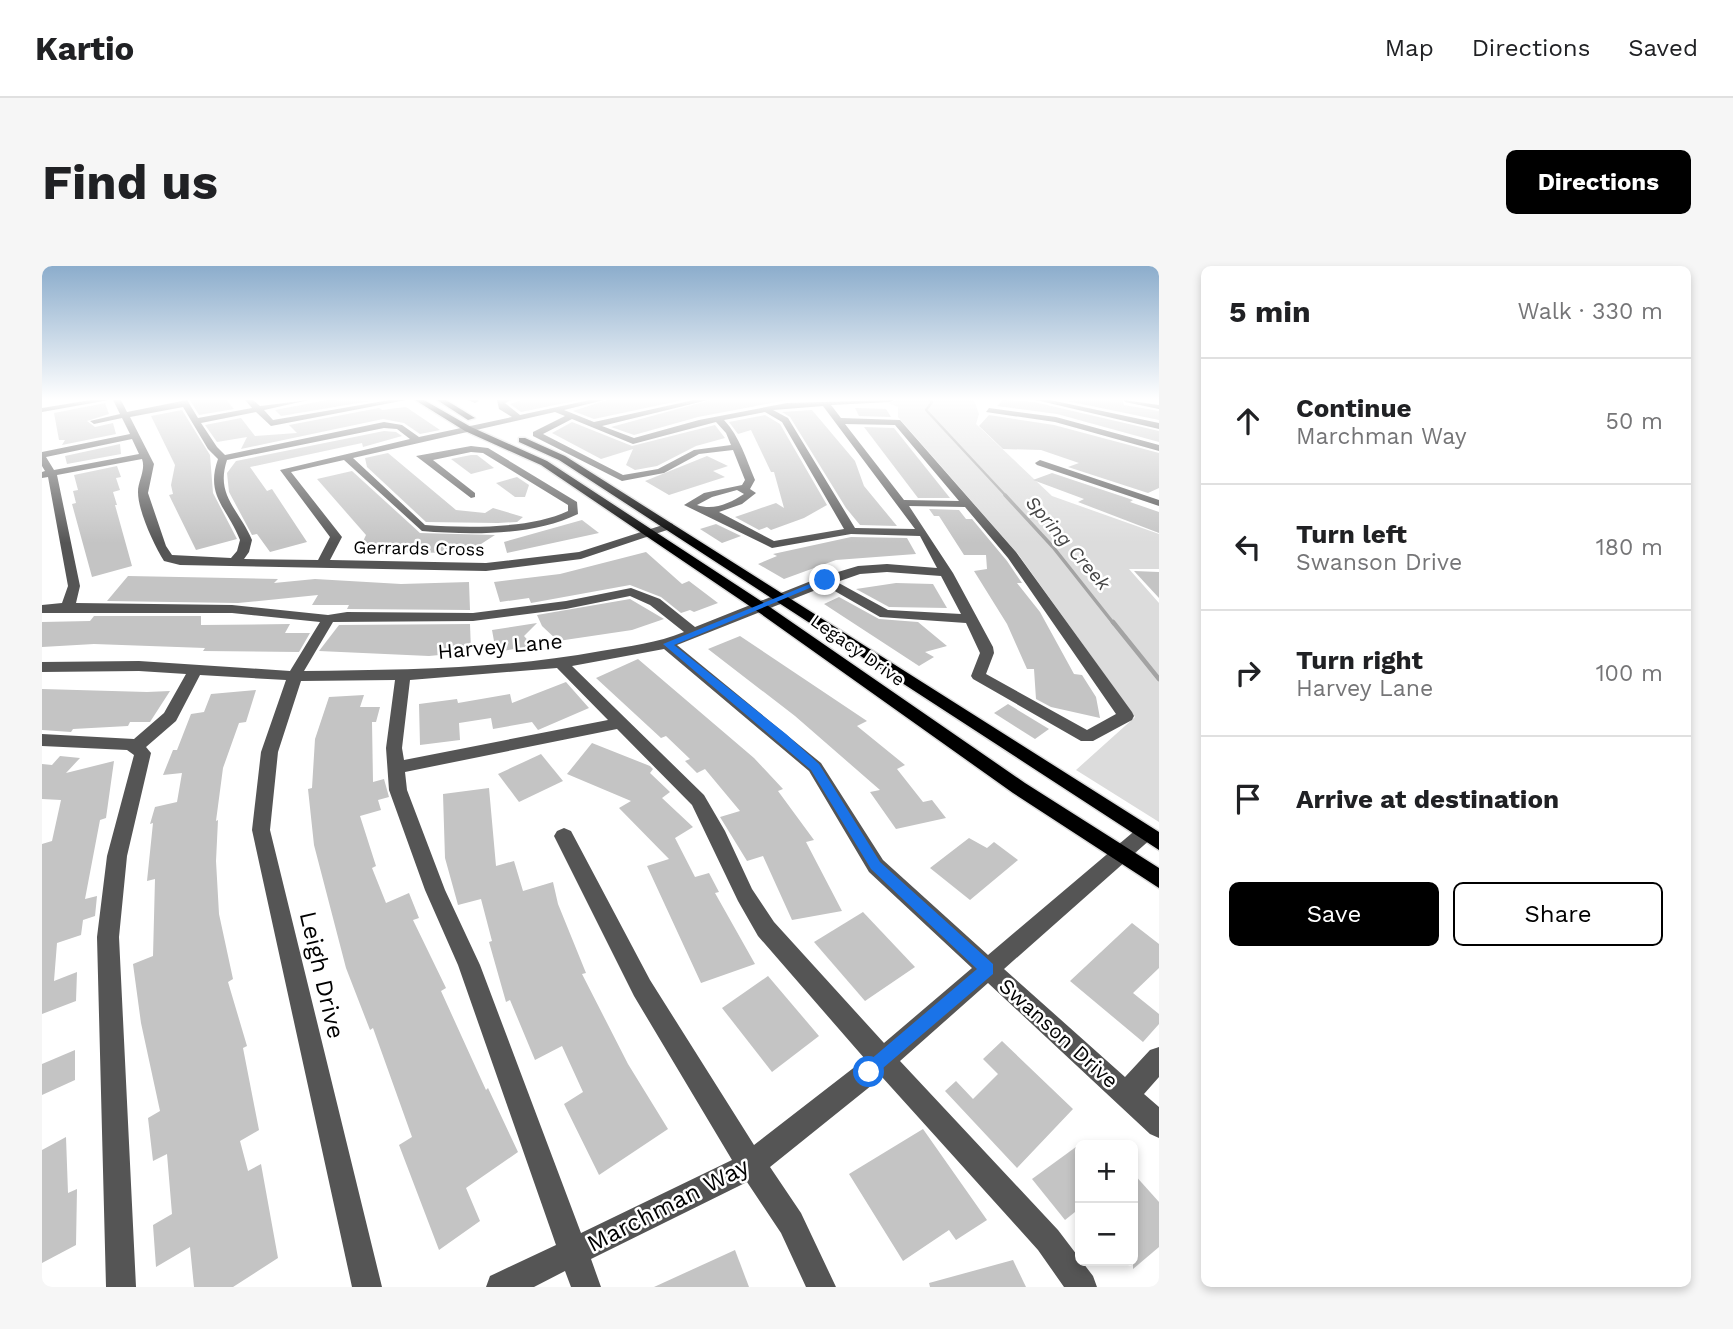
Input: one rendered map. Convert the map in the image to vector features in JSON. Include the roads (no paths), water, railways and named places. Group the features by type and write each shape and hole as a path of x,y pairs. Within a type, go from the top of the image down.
{"main road":[{"name":"Legacy Drive","path":"509,448 544,463 759,606 1019,788 1159,879"},
{"name":"Legacy Drive","path":"538,448 562,458 1152,837"}],"street":[{"path":"68,607 74,586 42,456 80,448"},
{"path":"47,475 145,456 140,448"},
{"path":"215,448 223,458"},
{"path":"223,458 274,448"},
{"path":"323,563 336,537 285,470 384,448"},
{"path":"411,448 471,495"},
{"path":"563,448 622,478 661,471 697,452 732,448"},
{"path":"737,448 750,480 746,488"},
{"path":"801,448 851,531"},
{"path":"859,448 923,533 971,619 987,653 978,676 1087,737 1126,716 1012,555 920,448"},
{"path":"346,456 422,528 521,525 566,517 574,512 573,504 485,450 471,449 426,459"},
{"name":"Gerrards Cross","path":"145,456 149,464 143,493 146,505 166,555 180,561 486,567 581,555 669,526"},
{"path":"223,458 216,477 217,491 246,540 243,552 234,562"},
{"path":"1040,463 1159,503"},
{"path":"708,511 749,496 751,493 746,488 728,488 690,502 692,508 708,511 772,545 851,531 923,533"},
{"path":"901,503 969,504"},
{"name":"Harvey Lane","path":"42,667 139,666 293,676 403,675 561,663 667,644 825,580 871,568 947,573"},
{"path":"825,580 885,614 971,619"},
{"path":"42,609 68,607 292,613 328,619 473,617 566,605 631,592 655,601 694,633"},
{"name":"Leigh Drive","path":"328,619 293,676 294,684 276,727 265,781 261,830 367,1287"},
{"name":"Swanson Drive","path":"667,644 815,767 876,866 1159,1125"},
{"path":"561,663 698,800 716,831 745,895 766,929 1048,1240 1082,1287"},
{"path":"136,746 170,718 196,669"},
{"path":"403,675 394,748 398,790 435,890 470,965 586,1287"},
{"path":"396,768 620,723"},
{"path":"42,740 136,746 143,752 117,856 107,937 121,1287"},
{"path":"564,836 642,988 751,1165 765,1181 811,1261 821,1287"},
{"name":"Marchman Way","path":"501,1287 751,1165 884,1059 1122,854 1152,837"},
{"path":"1127,1094 1159,1059"}],"waterway":[{"name":"Spring Creek","path":"961,448 1007,497"},
{"name":"Spring Creek","path":"1005,495 1053,547 1114,624"},
{"name":"Spring Creek","path":"1113,622 1159,679"}]}
